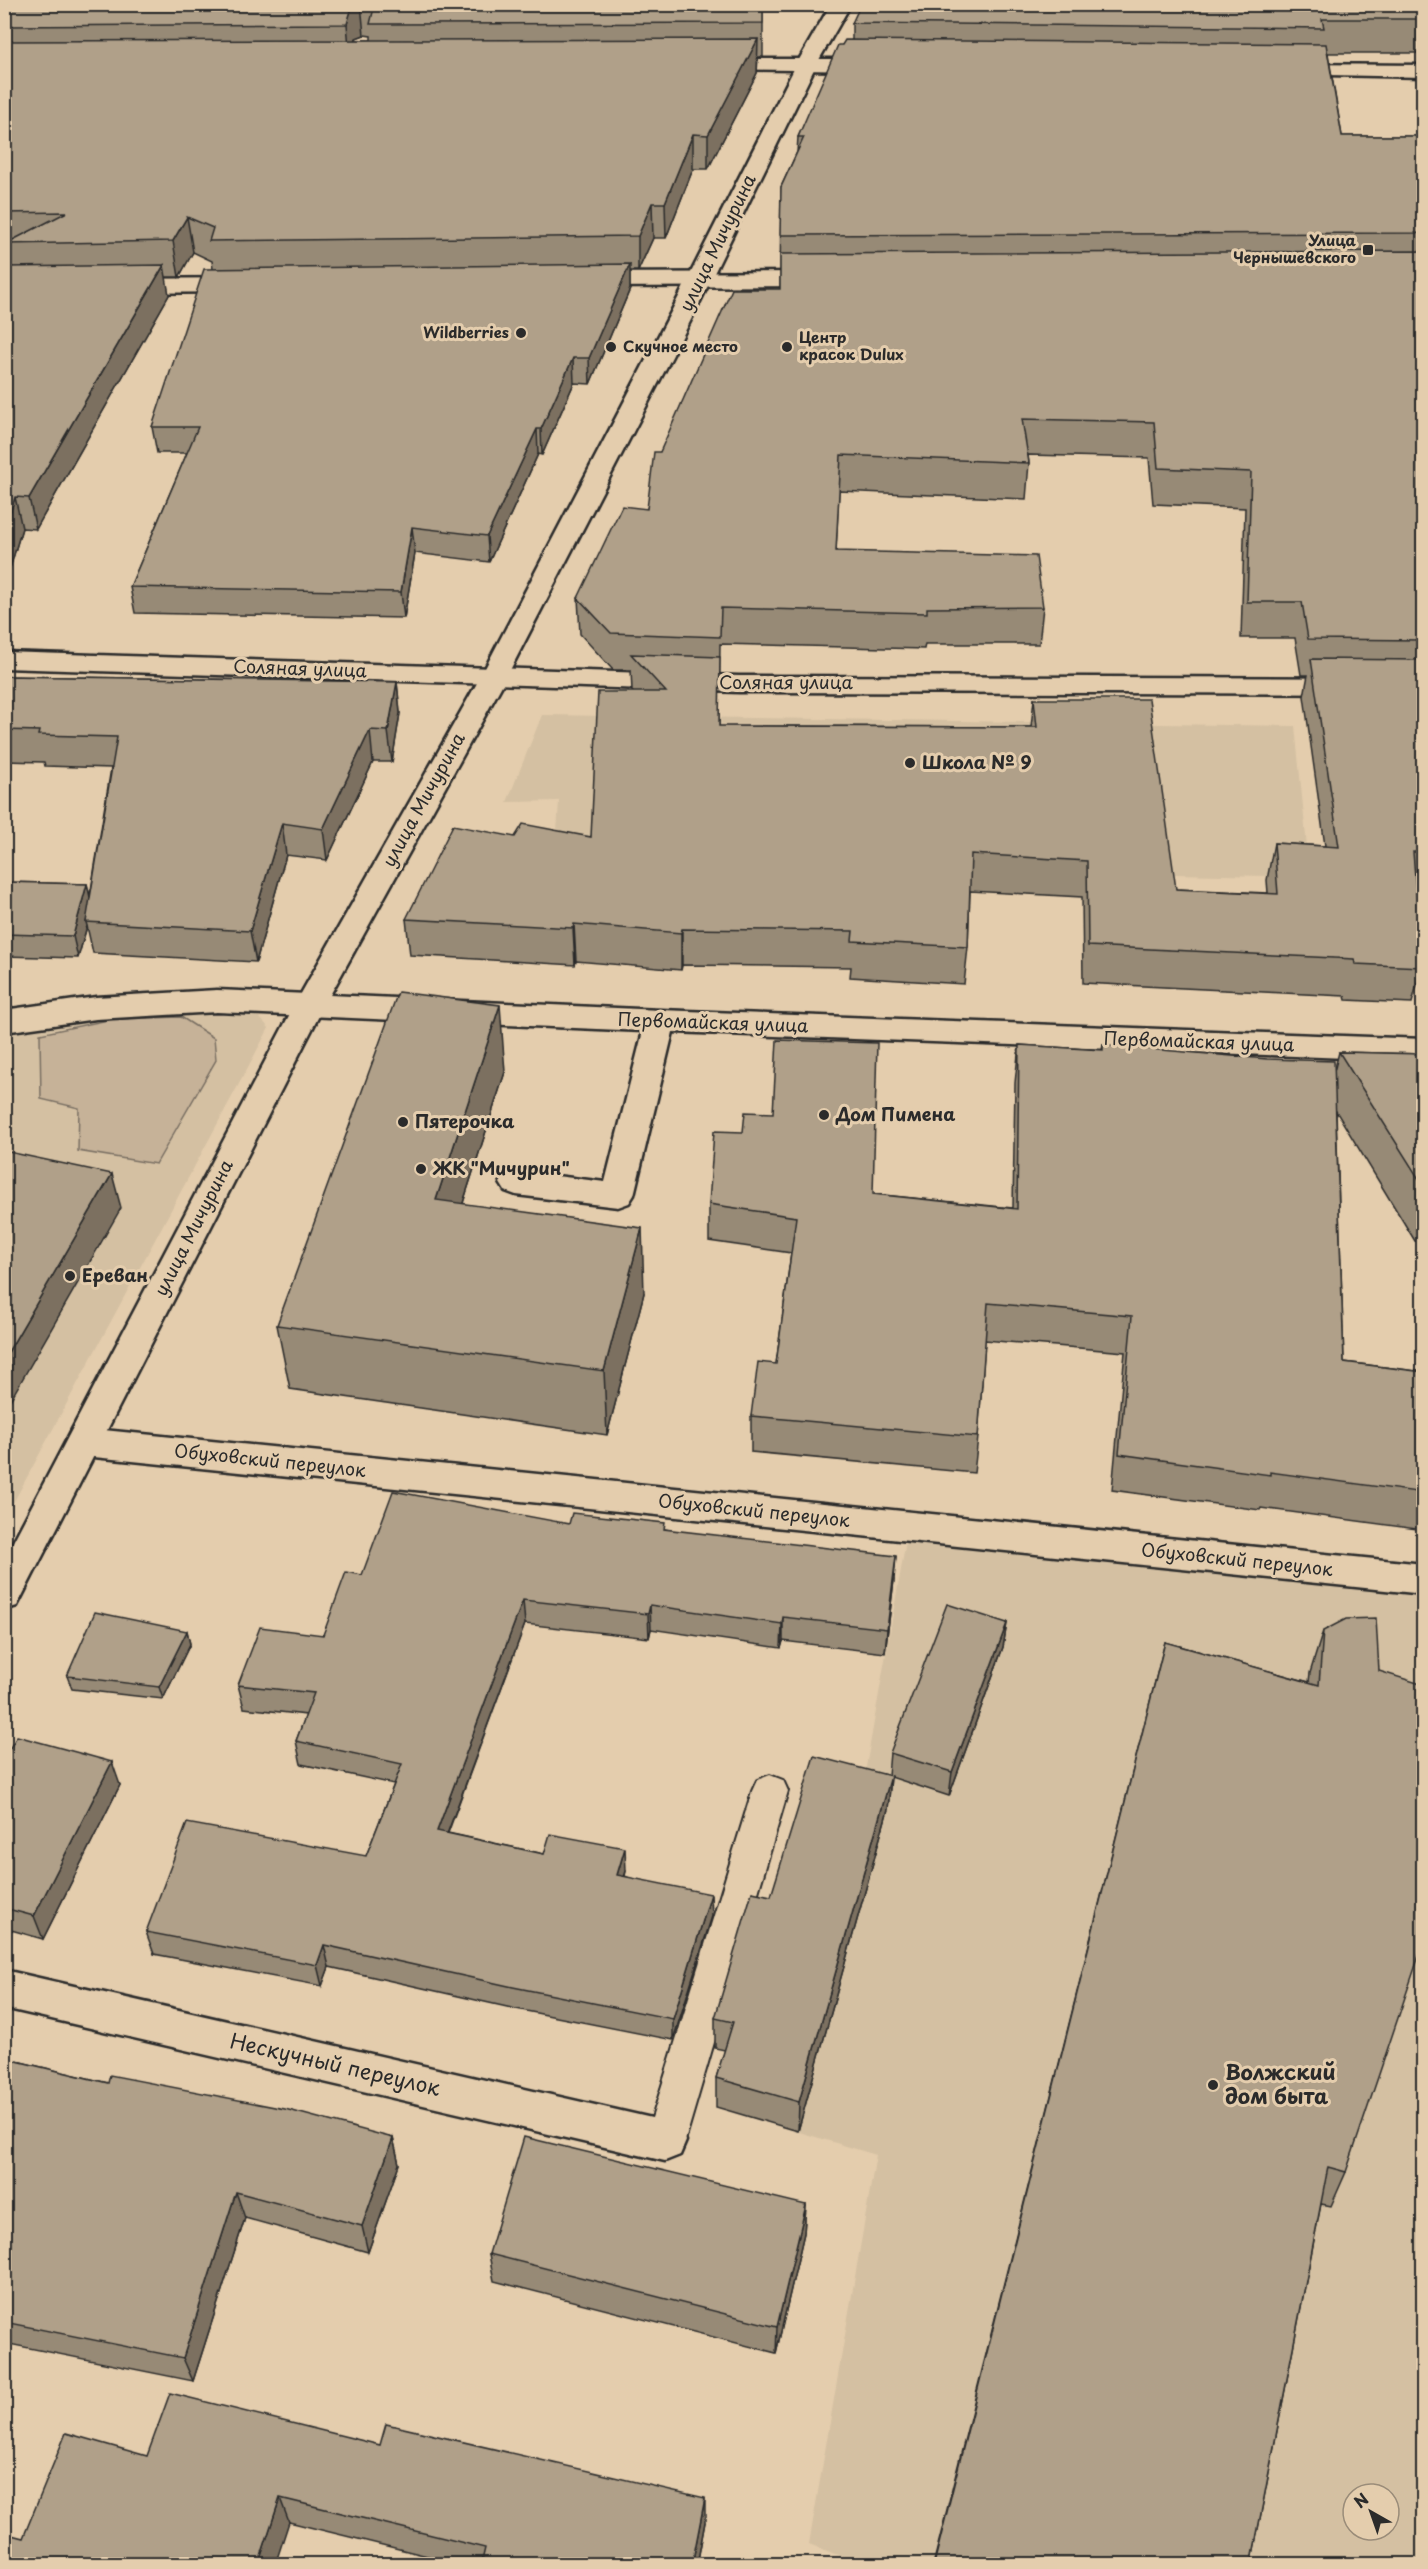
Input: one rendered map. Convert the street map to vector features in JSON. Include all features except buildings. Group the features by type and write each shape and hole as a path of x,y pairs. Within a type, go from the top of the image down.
{"street":[{"name":"улица Мичурина","path":"4,1595 309,1005 494,676 700,279 806,64 841,4"},
{"path":"688,65 889,65"},
{"path":"1269,69 1424,71"},
{"path":"563,281 848,279"},
{"path":"101,286 267,284"},
{"name":"Соляная улица","path":"4,660 739,684 1424,686"},
{"name":"Первомайская улица","path":"4,1021 96,1008 217,1001 661,1021 1424,1050"},
{"path":"516,1183 618,1194 661,1021"},
{"name":"Обуховский переулок","path":"84,1442 1424,1579"},
{"name":"Нескучный переулок","path":"4,1989 664,2141"}],"lane":[{"path":"664,2141 770,1791"}],"shaded area":[{"name":"Школа № 9","path":"542,715 1295,726 1310,877 759,865 556,847 559,801 507,802"},
{"name":"Ереван","path":"252,1009 269,1028 5,1518 5,1035 113,1017"},
{"path":"181,1017 214,1038 216,1060 156,1164 78,1151 79,1108 41,1099 40,1034 113,1019"},
{"path":"906,1541 1423,1594 1422,2564 861,2564 809,2544 876,2155 716,2107 812,1789 860,1801"}],"place":[{"name":"Улица Чернышевского","path":"1368,250"},
{"name":"Wildberries","path":"521,333"},
{"name":"Скучное место","path":"611,347"},
{"name":"Центр красок Dulux","path":"787,347"},
{"name":"Школа № 9","path":"910,763"},
{"name":"Дом Пимена","path":"824,1115"},
{"name":"Пятерочка","path":"403,1122"},
{"name":"ЖК \"Мичурин\"","path":"421,1169"},
{"name":"Ереван","path":"70,1276"},
{"name":"Волжский дом быта","path":"1213,2085"}]}
